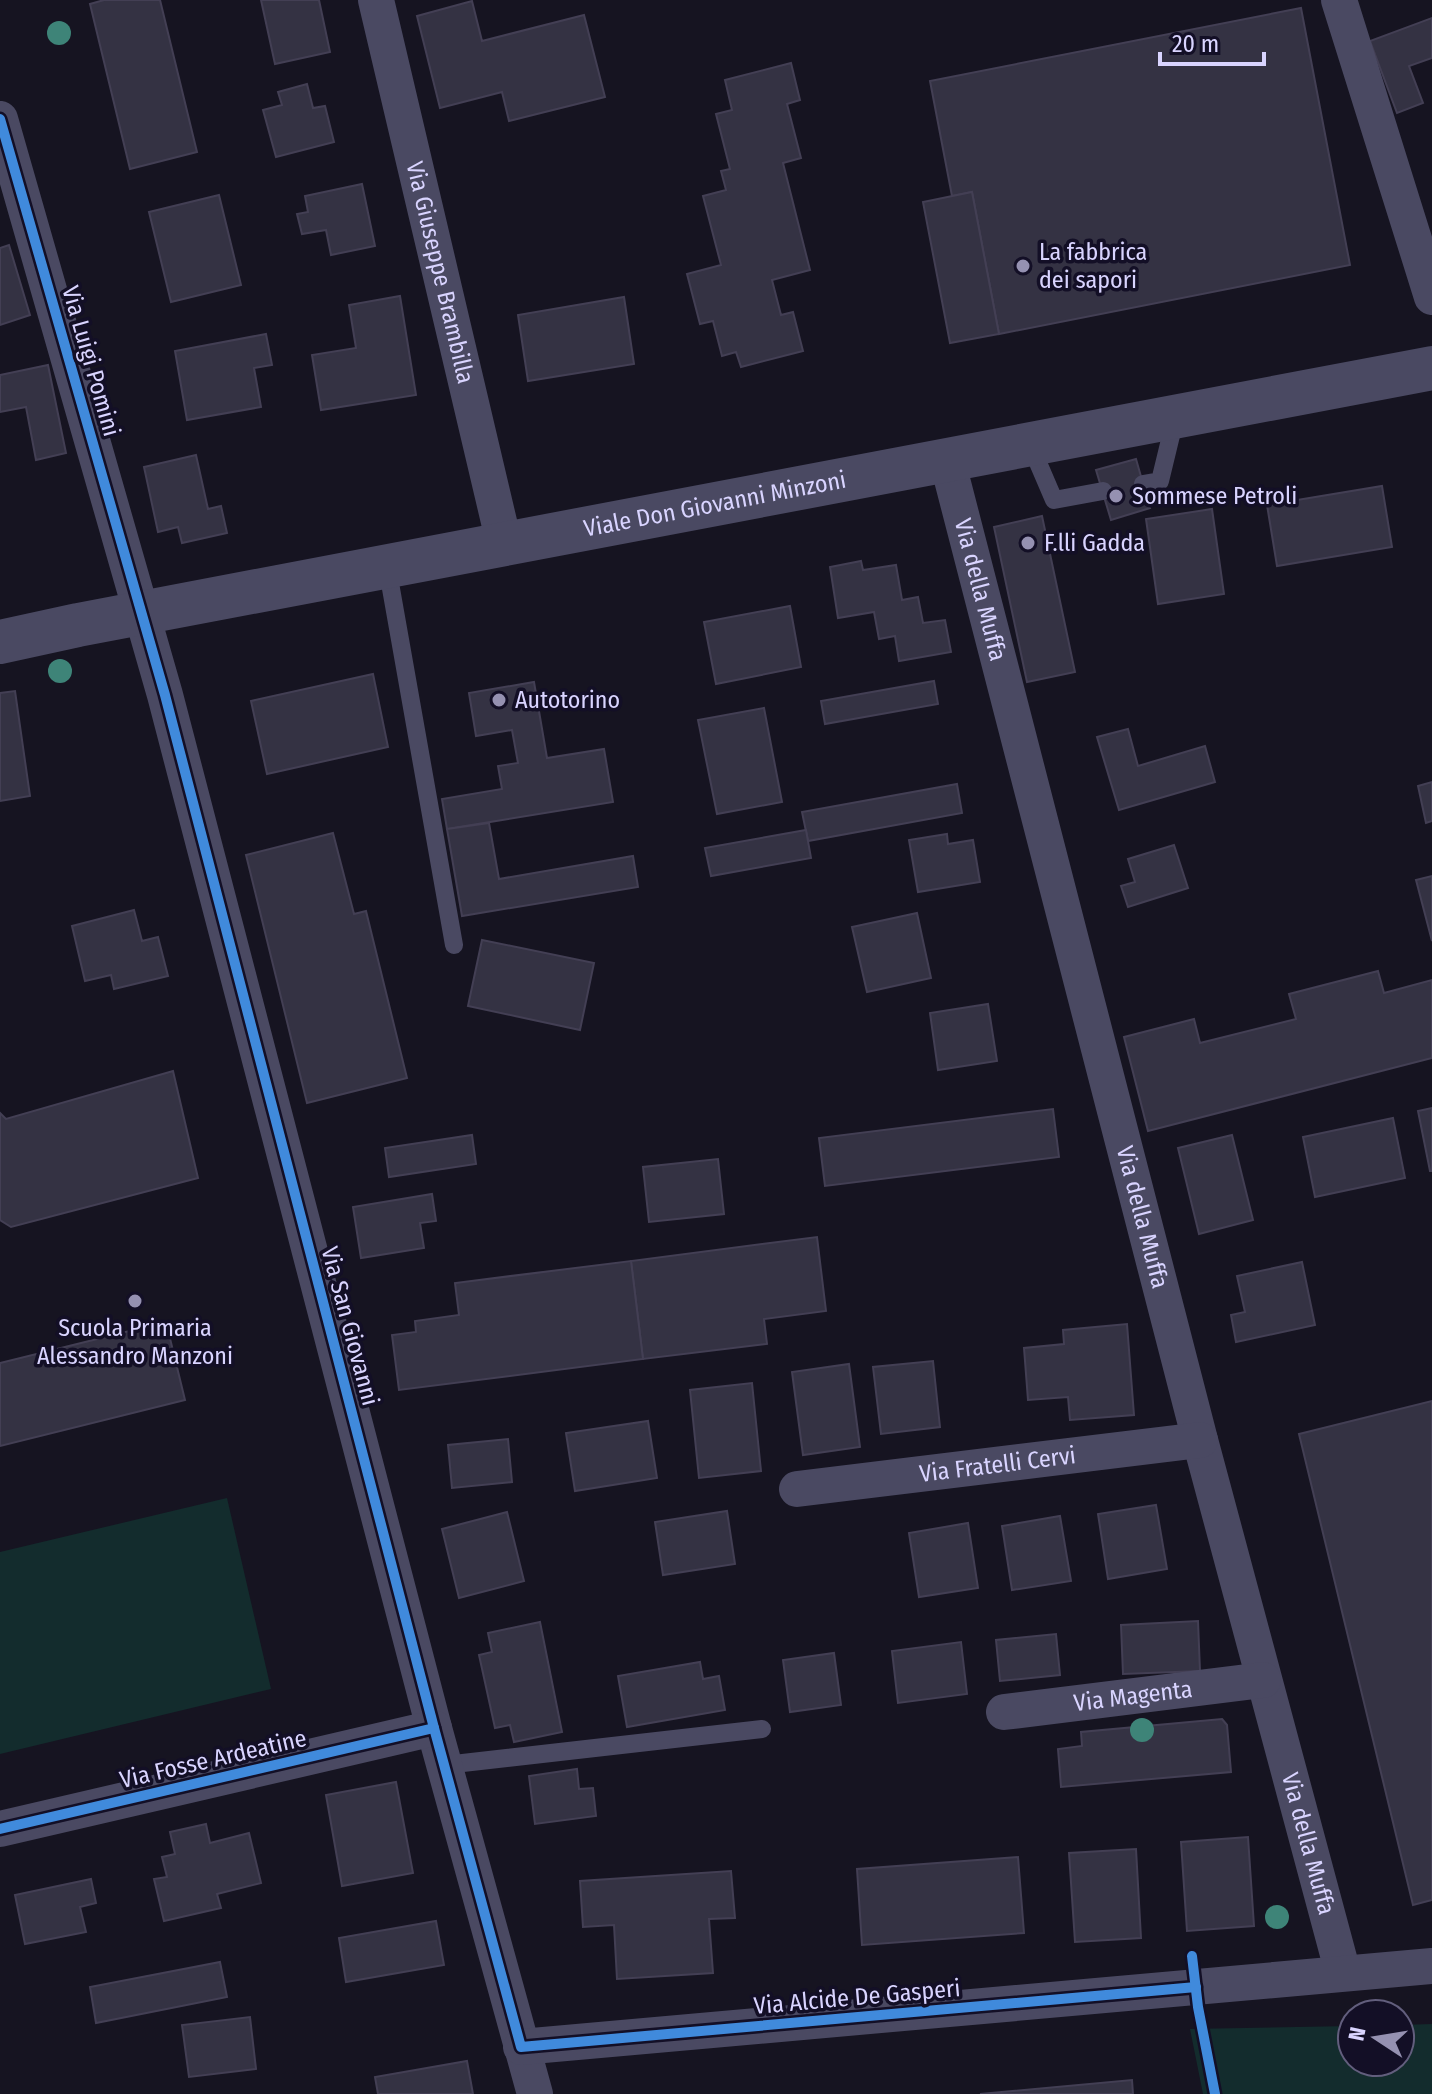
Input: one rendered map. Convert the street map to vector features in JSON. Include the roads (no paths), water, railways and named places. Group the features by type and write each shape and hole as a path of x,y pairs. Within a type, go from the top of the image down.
{"street":[{"name":"Via Giuseppe Brambilla","path":"376,0 504,543"},
{"path":"1339,0 1432,297"},
{"name":"Via Luigi Pomini","path":"0,119 142,613"},
{"name":"Viale Don Giovanni Minzoni","path":"0,642 504,543 1432,368"},
{"name":"Via della Muffa","path":"947,460 1200,1440 1343,1973"},
{"name":"Via San Giovanni","path":"142,613 434,1728 535,2094"},
{"name":"Via Fratelli Cervi","path":"797,1489 1200,1440"},
{"name":"Via Magenta","path":"1004,1712 1263,1680"},
{"name":"Via Fosse Ardeatine","path":"0,1829 434,1728"},
{"name":"Via Alcide De Gasperi","path":"521,2047 1432,1966"}],"lane":[{"path":"1143,484 1160,481 1175,416"},
{"path":"1030,444 1054,500 1103,491"},
{"path":"387,566 454,945"},
{"path":"445,1765 762,1729"}],"place":[{"name":"La fabbrica dei sapori","path":"1023,266"},
{"name":"Sommese Petroli","path":"1116,496"},
{"name":"F.lli Gadda","path":"1028,543"},
{"name":"Autotorino","path":"499,700"},
{"name":"Scuola Primaria Alessandro Manzoni","path":"135,1301"}]}
